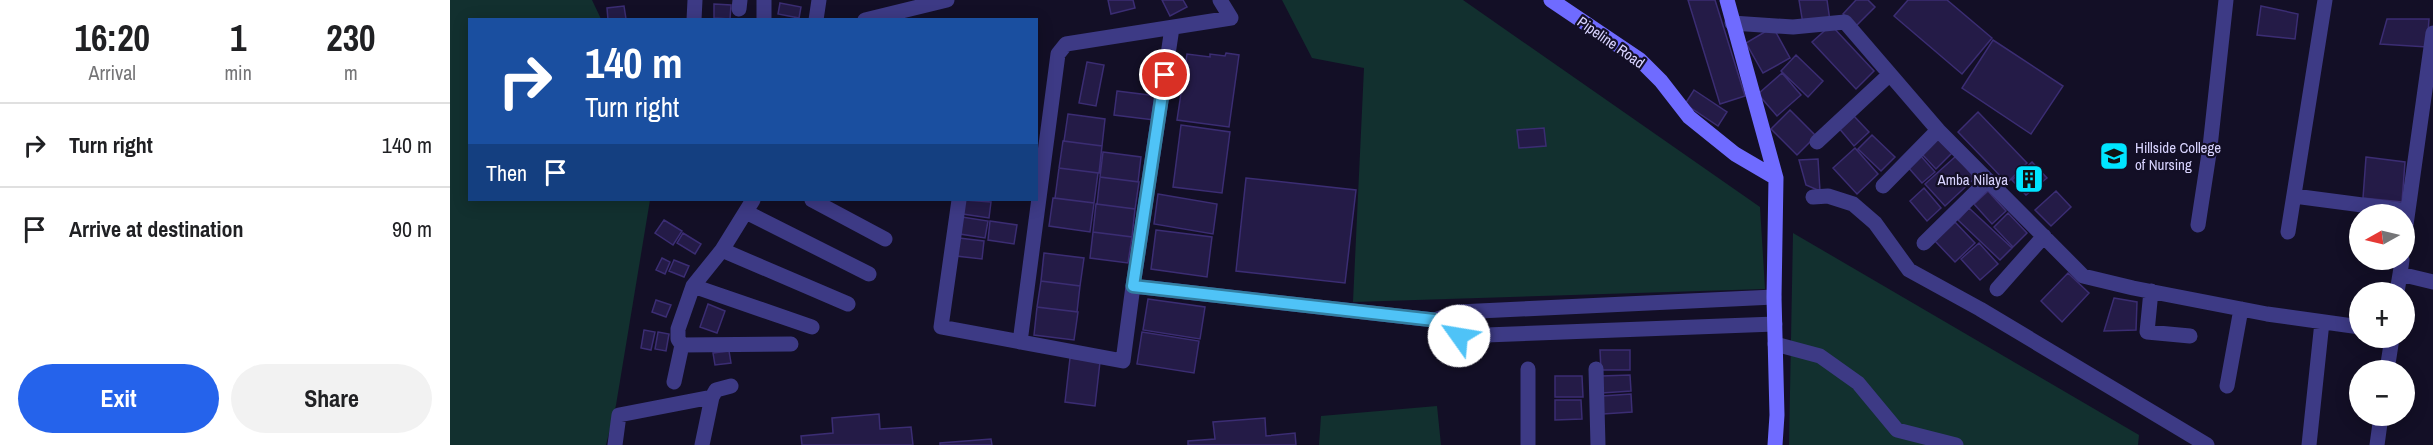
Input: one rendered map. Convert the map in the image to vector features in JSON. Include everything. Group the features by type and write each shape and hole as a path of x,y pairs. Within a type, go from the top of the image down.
{"street":[{"path":"694,18 695,0"},
{"path":"764,0 764,18"},
{"path":"816,18 819,0"},
{"path":"873,18 946,0"},
{"path":"1020,342 1058,54 1066,44 1231,18 1220,0"},
{"name":"Pipeline Road","path":"1551,0 1640,60 1661,81 1689,117 1735,154 1776,178"},
{"path":"1727,0 1776,178 1774,297 1778,415 1775,445"},
{"path":"2198,225 2210,147 2226,0"},
{"path":"2288,232 2325,0"},
{"path":"1732,23 1793,27 1845,22 1938,130 2083,276 2241,309 2349,326"},
{"path":"959,201 941,327 1123,361 1172,28"},
{"path":"2409,204 2433,33"},
{"path":"1817,142 1890,74"},
{"path":"1883,186 1938,130"},
{"path":"1924,243 1988,180"},
{"path":"1813,197 1828,196 1853,204 1875,223 1909,270 1980,309 2207,445"},
{"path":"2294,196 2351,204"},
{"path":"814,201 885,239"},
{"path":"674,382 682,345 678,339 678,329 693,286 722,250 749,206 869,274"},
{"path":"1997,289 2044,236"},
{"path":"722,250 848,304"},
{"path":"2407,270 2433,282"},
{"path":"693,286 812,327"},
{"path":"1133,286 1434,320 1458,312 1774,297"},
{"path":"2151,291 2147,332 2190,336"},
{"path":"2227,386 2241,309"},
{"path":"1434,320 1459,336 1775,324"},
{"path":"2309,445 2322,322"},
{"path":"682,345 791,344"},
{"path":"1775,344 1821,356 1858,383 1897,430 1956,445"},
{"path":"1528,369 1528,445"},
{"path":"1596,369 1598,445"},
{"path":"702,445 712,397 716,390 731,386"},
{"path":"615,445 619,414 712,397"},
{"path":"2378,445 2380,426"}],"green space":[{"path":"450,0 592,0 601,18 468,18 468,201 650,201 616,405 606,445 450,445"},
{"path":"1282,0 1463,0 1760,207 1765,289 1353,302 1364,68 1312,58"},
{"path":"1793,233 2139,435 2138,445 1789,445"},
{"path":"1437,406 1441,445 1319,445 1321,416"}],"building":[{"path":"1108,0 1133,0 1135,8 1111,14"},
{"path":"1162,0 1183,0 1187,7 1170,16"},
{"path":"1688,0 1715,0 1745,96 1720,104"},
{"path":"1799,0 1827,0 1830,21 1803,24"},
{"path":"1856,0 1868,0 1875,7 1856,26 1843,14"},
{"path":"1908,0 1947,0 1992,38 1962,74 1894,16"},
{"path":"780,3 801,7 799,18 778,14"},
{"path":"714,4 731,5 730,18 714,18"},
{"path":"624,6 626,18 608,18 607,8"},
{"path":"2261,6 2298,14 2295,39 2257,35"},
{"path":"2387,19 2429,19 2427,47 2380,44"},
{"path":"1831,25 1874,71 1856,89 1812,42"},
{"path":"1773,27 1790,58 1763,73 1746,43"},
{"path":"1993,40 2063,86 2031,134 1962,88"},
{"path":"1226,53 1239,55 1229,127 1177,120 1187,54 1210,57 1210,54 1225,56"},
{"path":"1796,55 1823,81 1808,97 1781,71"},
{"path":"1087,62 1104,65 1096,106 1079,103"},
{"path":"1782,73 1801,95 1777,116 1758,94"},
{"path":"1694,90 1727,112 1718,126 1685,104"},
{"path":"1117,91 1157,96 1154,120 1114,115"},
{"path":"1790,110 1816,136 1797,155 1771,129"},
{"path":"1978,112 2027,163 2007,183 1958,132"},
{"path":"1068,114 1105,119 1102,146 1064,141"},
{"path":"1852,114 1869,132 1854,146 1838,127"},
{"path":"1181,125 1230,132 1222,193 1173,187"},
{"path":"1544,128 1546,146 1519,148 1517,130"},
{"path":"1872,135 1895,157 1881,171 1858,149"},
{"path":"1935,136 1952,153 1936,169 1920,152"},
{"path":"1063,141 1102,146 1099,173 1059,168"},
{"path":"1855,148 1878,174 1857,194 1833,168"},
{"path":"1103,152 1141,157 1138,182 1100,177"},
{"path":"1920,155 1935,172 1922,183 1907,166"},
{"path":"1956,156 1975,178 1945,206 1925,184"},
{"path":"2366,157 2405,162 2402,202 2363,198"},
{"path":"1818,159 1820,191 1806,185 1799,160"},
{"name":"Amba Nilaya","path":"2032,162 2047,178 2026,195 2012,180"},
{"path":"1059,168 1098,173 1094,203 1055,198"},
{"path":"1100,177 1139,182 1135,209 1097,204"},
{"path":"1246,178 1356,190 1345,283 1236,271"},
{"path":"1924,188 1941,208 1927,221 1910,201"},
{"path":"1988,191 2006,211 1992,224 1974,204"},
{"path":"2056,191 2071,207 2051,226 2035,210"},
{"path":"1158,194 1217,204 1213,234 1154,224"},
{"path":"1053,198 1094,203 1090,232 1049,226"},
{"path":"965,201 991,202 989,218 963,214"},
{"path":"1096,204 1135,209 1132,237 1093,232"},
{"path":"1969,208 2012,248 2000,260 1958,220"},
{"path":"2008,213 2027,233 2013,247 1994,227"},
{"path":"962,217 988,221 985,238 960,234"},
{"path":"664,220 682,231 673,245 655,233"},
{"path":"990,221 1017,225 1014,244 988,240"},
{"path":"1955,222 1975,243 1955,262 1935,241"},
{"path":"1156,230 1212,237 1207,277 1151,269"},
{"path":"1093,232 1132,237 1128,263 1090,258"},
{"path":"683,233 701,244 695,254 677,243"},
{"path":"959,238 984,241 982,259 956,256"},
{"path":"1979,243 1998,264 1980,280 1961,259"},
{"path":"1044,253 1084,258 1080,286 1041,281"},
{"path":"662,258 670,262 665,274 656,270"},
{"path":"674,260 689,266 684,277 669,271"},
{"path":"2068,273 2089,293 2062,322 2041,301"},
{"path":"1041,281 1080,286 1077,312 1037,307"},
{"path":"2114,298 2137,302 2136,330 2104,331"},
{"path":"1148,299 1205,307 1200,339 1143,330"},
{"path":"656,300 671,305 666,317 652,312"},
{"path":"708,304 725,311 717,333 700,327"},
{"path":"1037,307 1078,312 1074,340 1034,335"},
{"path":"644,330 655,332 651,350 641,348"},
{"path":"658,332 669,334 666,351 655,349"},
{"path":"1142,332 1199,341 1194,373 1137,364"},
{"path":"1600,350 1630,350 1630,370 1601,370"},
{"path":"729,351 731,363 715,365 713,353"},
{"path":"1070,358 1100,362 1095,406 1065,402"},
{"path":"1630,375 1631,391 1602,393 1601,376"},
{"path":"1555,376 1582,376 1583,397 1555,397"},
{"path":"1631,394 1632,412 1603,414 1602,396"},
{"path":"1555,400 1581,400 1582,419 1555,420"},
{"path":"879,414 880,429 911,427 913,445 802,445 801,436 833,433 832,418"},
{"path":"1265,418 1266,436 1295,433 1296,445 1188,445 1188,441 1215,439 1213,422"},
{"path":"991,439 992,445 940,445 940,443"}],"place":[{"name":"Hillside College of Nursing","path":"2114,156"},
{"name":"Amba Nilaya","path":"2029,179"}],"route":[{"path":"1165,75 1133,286 1434,320 1459,336"}]}
